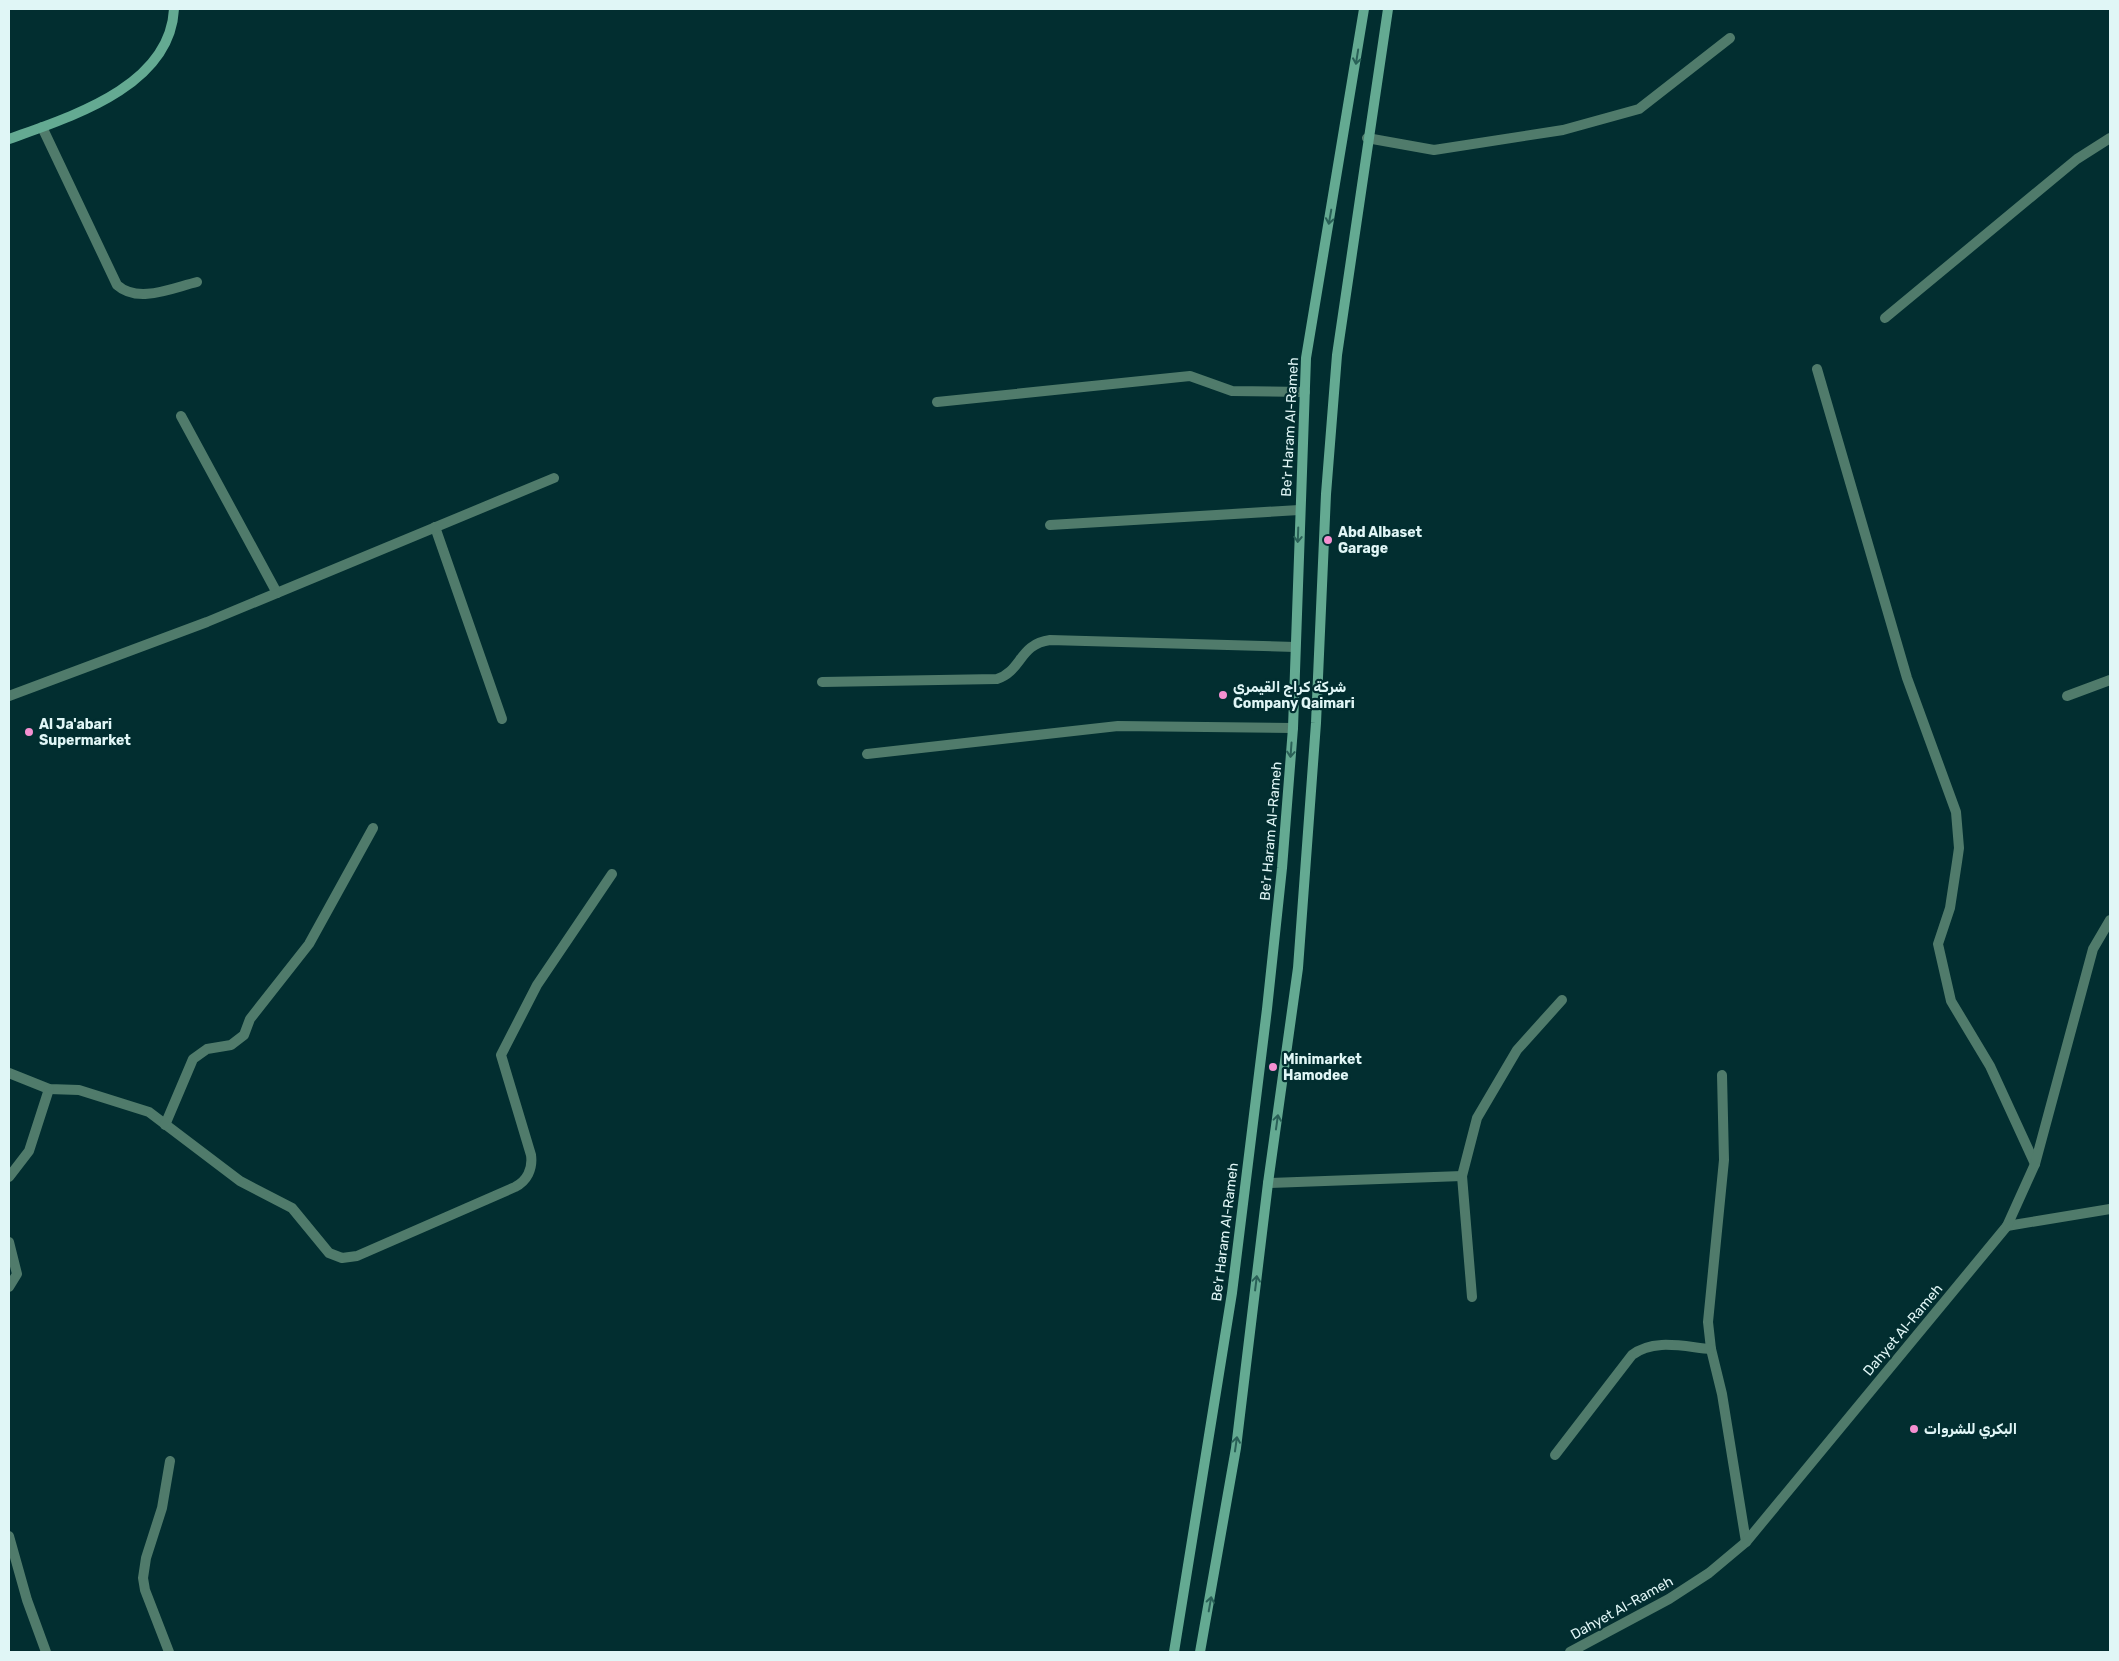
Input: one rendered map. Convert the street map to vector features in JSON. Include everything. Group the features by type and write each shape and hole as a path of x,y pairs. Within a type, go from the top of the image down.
{"main road":[{"path":"9,139 114,96 141,75 162,52 173,24 174,9"},
{"name":"Be'r Haram Al-Rameh","path":"1174,1652 1232,1293 1280,887 1293,728 1299,510 1306,358 1364,9"},
{"path":"1200,1652 1236,1448 1268,1183 1298,968 1316,723 1326,494 1337,355 1367,138 1388,9"}],"street":[{"path":"1367,138 1434,150 1563,130 1638,109 1730,38"},
{"path":"42,127 116,285 124,292 140,295 197,282"},
{"path":"1885,318 2077,159 2110,138"},
{"path":"1817,369 1907,678 1956,812 1959,848 1950,908 1938,944 1951,1001 1990,1066 2035,1164"},
{"path":"937,402 1190,376 1232,391 1305,392"},
{"path":"181,416 277,593"},
{"path":"9,696 208,622 554,478"},
{"path":"1050,525 1299,510"},
{"path":"435,527 502,719"},
{"path":"822,682 997,679 1011,672 1023,654 1032,645 1050,640 1295,647"},
{"path":"2067,696 2110,680"},
{"path":"867,754 1118,726 1293,728"},
{"path":"165,1125 193,1059 207,1049 231,1045 244,1035 250,1019 309,944 373,828"},
{"path":"9,1073 49,1089 79,1090 149,1112 240,1181 292,1208 325,1250 342,1258 357,1256 519,1185 529,1174 531,1155 501,1055 537,985 612,874"},
{"name":"Dahyet Al-Rameh","path":"1570,1652 1669,1599 1709,1573 1746,1542 2007,1226 2035,1164 2092,949 2110,920"},
{"path":"1472,1297 1462,1176 1477,1118 1516,1050 1562,1000"},
{"path":"1722,1075 1724,1160 1708,1322 1710,1349 1722,1394 1746,1542"},
{"path":"9,1177 29,1151 49,1089"},
{"path":"1268,1183 1462,1176"},
{"path":"2007,1226 2110,1209"},
{"path":"9,1242 17,1274 9,1287"},
{"path":"1555,1455 1632,1355 1639,1350 1656,1345 1710,1349"},
{"path":"169,1652 145,1590 143,1578 146,1558 162,1508 170,1461"},
{"path":"9,1536 27,1600 46,1652"}],"place":[{"name":"Abd Albaset Garage","path":"1328,540"},
{"name":"شركة كراج القيمري Company Qaimari","path":"1223,695"},
{"name":"Al Ja'abari Supermarket","path":"29,732"},
{"name":"Minimarket Hamodee","path":"1273,1067"},
{"name":"البكري للشروات","path":"1914,1429"}]}
